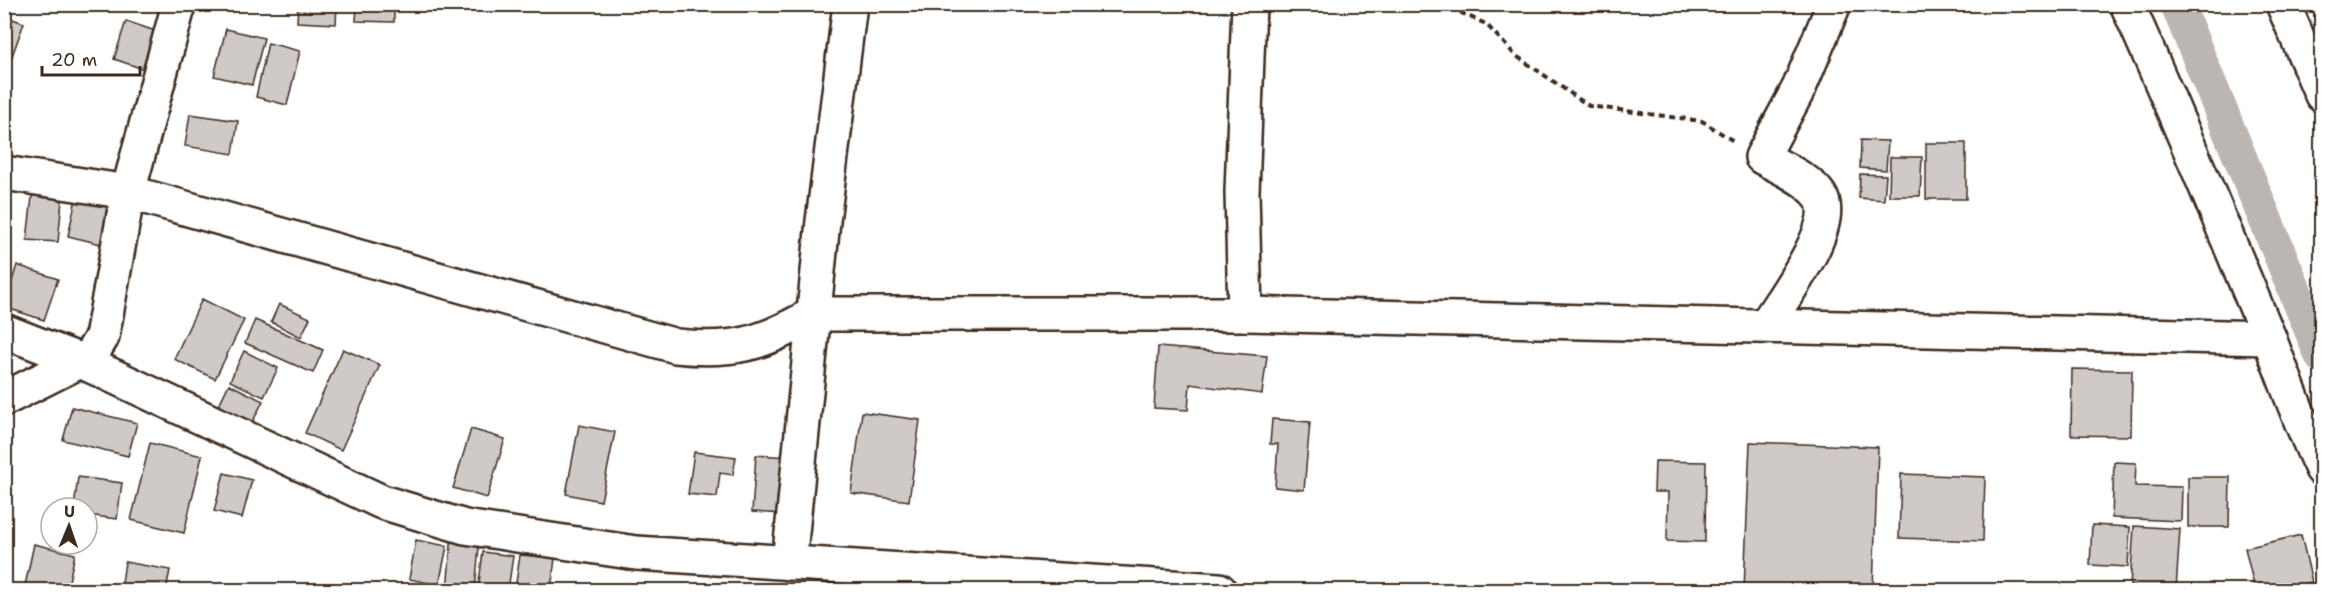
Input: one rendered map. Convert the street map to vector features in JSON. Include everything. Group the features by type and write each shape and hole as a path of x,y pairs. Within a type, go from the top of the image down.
{"street":[{"path":"4,399 81,361 94,352 102,337 128,192 179,4"},
{"path":"789,563 813,314 850,4"},
{"path":"1245,314 1242,192 1249,4"},
{"path":"1766,325 1821,233 1824,206 1820,195 1803,181 1762,157 1799,88 1834,4"},
{"path":"2127,4 2170,99 2269,338 2301,428 2322,469"},
{"path":"2283,4 2322,95"},
{"path":"4,173 128,192 676,346 710,350 746,345 781,334 813,314 1245,314 2269,338"},
{"path":"4,331 81,361 382,502 465,526 636,553 1219,591"}],"path":[{"path":"1441,4 1486,24 1515,55 1588,106 1702,121 1762,157"}],"building":[{"path":"298,4 337,4 336,24 297,22"},
{"path":"357,4 394,4 394,22 356,21"},
{"path":"4,16 24,23 4,78"},
{"path":"126,21 164,34 152,72 114,59"},
{"path":"226,29 264,38 252,85 214,76"},
{"path":"268,43 300,51 287,105 256,97"},
{"path":"190,114 238,121 233,154 185,146"},
{"path":"1861,140 1888,141 1886,170 1860,168"},
{"path":"1926,143 1966,143 1966,199 1926,199"},
{"path":"1890,157 1922,157 1920,196 1889,196"},
{"path":"1860,174 1886,175 1884,200 1859,198"},
{"path":"33,188 63,190 58,242 27,240"},
{"path":"77,194 119,203 109,246 68,236"},
{"path":"17,265 58,279 44,320 4,307"},
{"path":"202,299 244,320 215,379 174,359"},
{"path":"279,304 310,318 301,337 271,322"},
{"path":"255,320 323,350 313,373 245,343"},
{"path":"1158,347 1267,356 1262,394 1190,384 1188,410 1154,408"},
{"path":"343,349 380,365 341,450 305,433"},
{"path":"244,351 278,368 264,397 230,381"},
{"path":"2072,369 2132,370 2131,436 2071,435"},
{"path":"229,384 263,401 250,427 216,411"},
{"path":"72,407 137,423 128,456 63,440"},
{"path":"862,412 920,420 909,501 851,493"},
{"path":"1272,419 1310,422 1304,490 1275,487 1278,444 1270,444"},
{"path":"579,425 615,432 601,501 566,494"},
{"path":"471,429 505,439 487,498 453,488"},
{"path":"1750,442 1878,447 1873,590 1744,590"},
{"path":"150,443 202,456 184,533 131,520"},
{"path":"694,452 736,457 733,475 720,473 717,497 688,494"},
{"path":"756,455 790,457 785,514 752,512"},
{"path":"1655,461 1706,462 1705,542 1667,541 1668,492 1654,492"},
{"path":"2114,462 2136,463 2135,486 2182,487 2181,521 2112,518"},
{"path":"224,473 252,480 242,518 214,511"},
{"path":"1901,474 1985,477 1983,541 1899,538"},
{"path":"78,477 122,483 117,519 99,517 99,496 76,496"},
{"path":"2188,477 2230,477 2229,527 2188,527"},
{"path":"2092,525 2130,527 2128,567 2090,565"},
{"path":"2134,526 2180,529 2176,590 2130,586"},
{"path":"452,533 480,535 475,590 447,590"},
{"path":"2301,535 2312,582 2276,590 2255,590 2245,548"},
{"path":"416,540 447,546 439,585 409,579"},
{"path":"34,544 39,545 39,556 75,556 67,590 24,590"},
{"path":"483,552 513,556 508,590 478,590"},
{"path":"520,555 555,558 551,590 515,590"},
{"path":"125,562 170,570 166,590 121,590"}],"waterway":[{"path":"2177,4 2322,357"}]}
